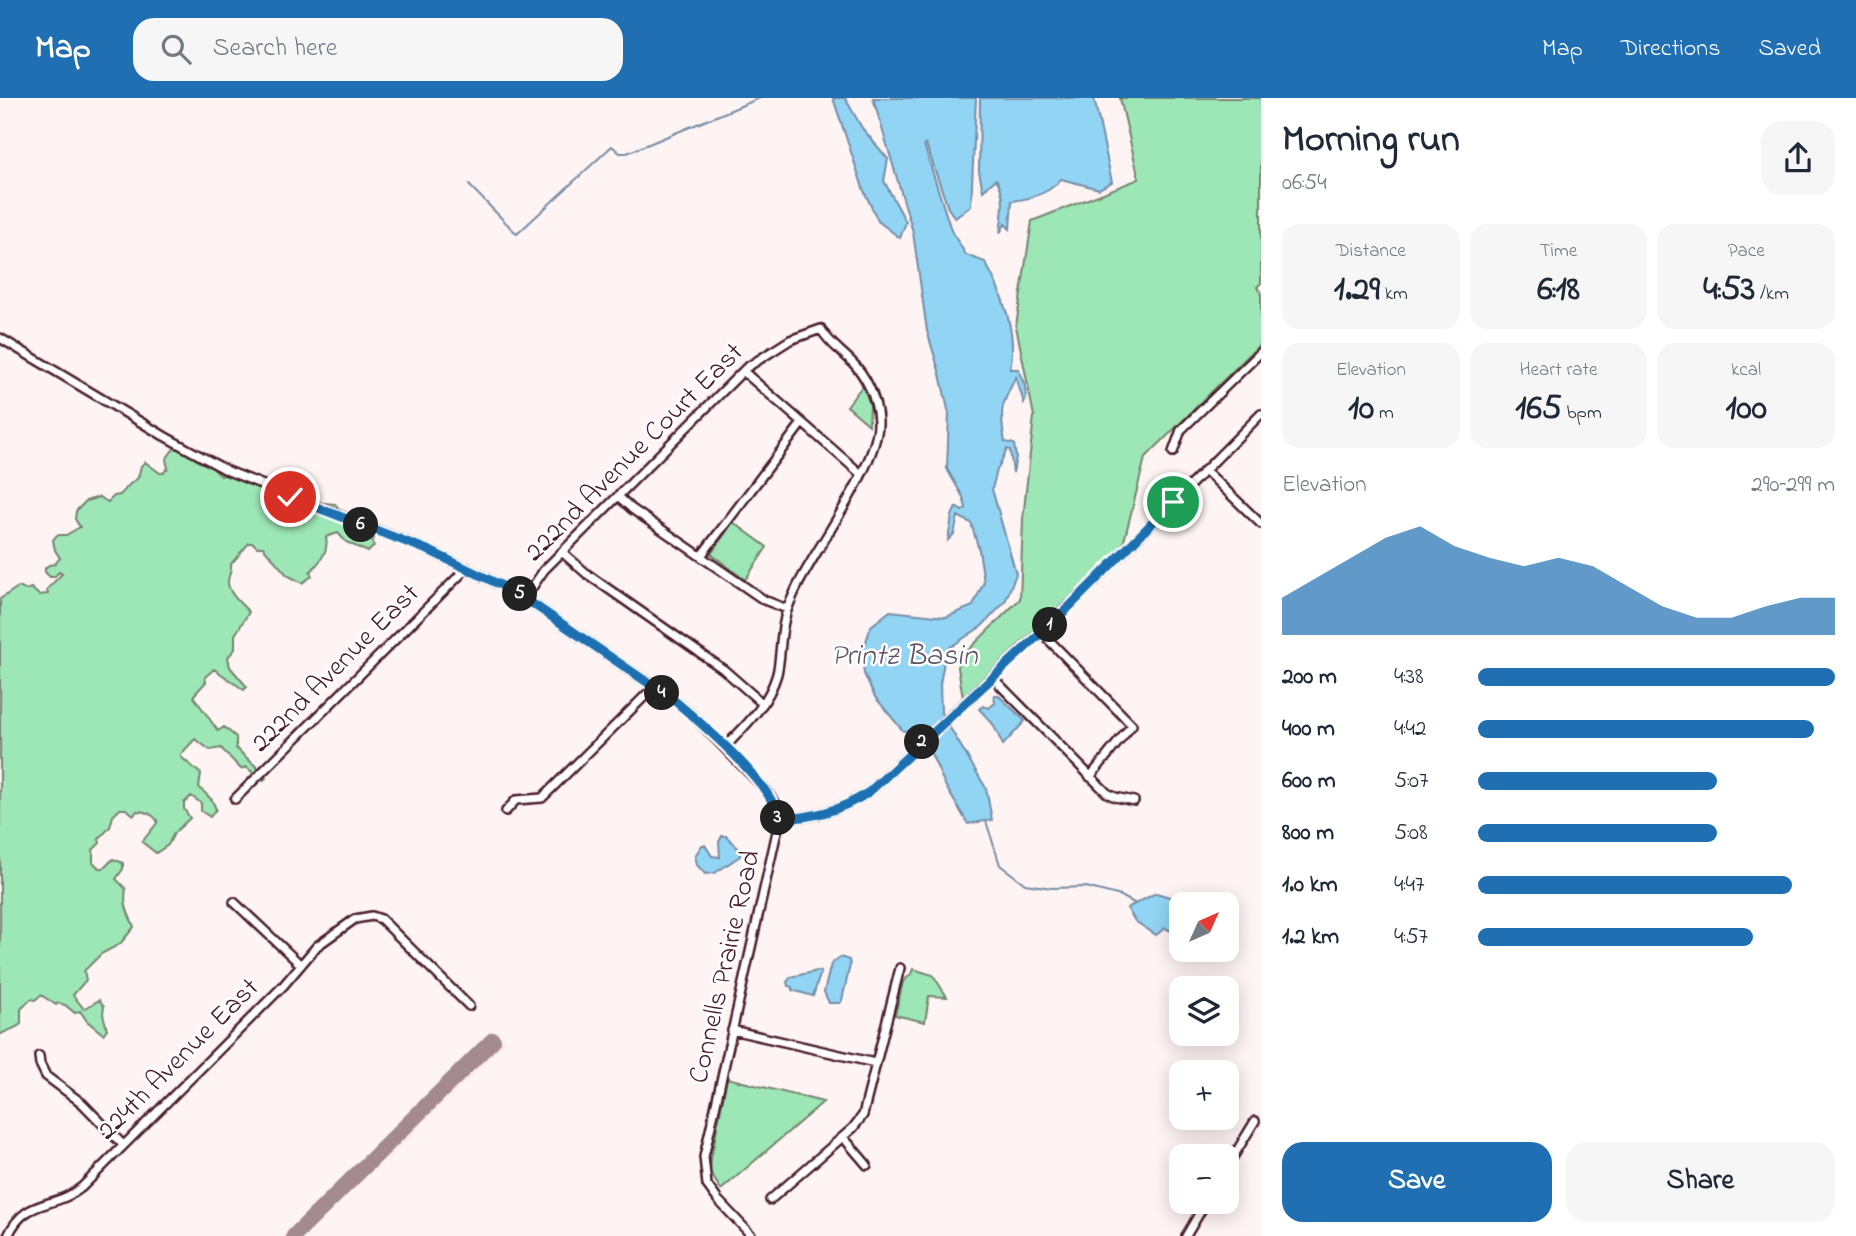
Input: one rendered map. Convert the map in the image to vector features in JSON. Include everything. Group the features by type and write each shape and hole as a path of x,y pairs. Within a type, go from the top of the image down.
{"street":[{"name":"222nd Avenue Court East","path":"525,598 539,576 562,552 743,371 773,349 821,329 862,375 873,395 878,422 874,447 861,474"},
{"name":"Connells Prairie Road","path":"0,338 228,471 467,568 525,598 685,709 764,788 775,803 778,820 775,843 704,1157 707,1185 752,1236"},
{"path":"1173,452 1181,430 1261,352"},
{"path":"725,747 763,704 776,676 787,609 804,573 861,474 743,371"},
{"path":"778,820 831,813 869,792 1042,632 1261,414"},
{"path":"701,556 802,423"},
{"path":"1205,470 1261,524"},
{"path":"618,496 632,509 764,600 787,609"},
{"path":"562,552 587,574 723,668 763,704"},
{"name":"222nd Avenue East","path":"236,799 467,568"},
{"path":"1042,632 1132,725 1090,777"},
{"path":"993,678 1107,793 1134,801"},
{"path":"506,811 516,800 542,798 654,687"},
{"path":"234,902 301,965"},
{"name":"224th Avenue East","path":"8,1236 20,1216 77,1192 317,946 349,923 372,916 381,919 469,1006"},
{"path":"770,1200 843,1137 863,1115 900,968"},
{"path":"732,1030 875,1063"},
{"path":"39,1056 46,1076 82,1103 123,1145"},
{"path":"1239,1147 1255,1121"},
{"path":"843,1137 867,1165"},
{"path":"1186,1236 1199,1214"}],"shaded area":[{"path":"492,1030 505,1042 375,1170 369,1165 298,1236 283,1236"}],"green space":[{"path":"1120,98 1261,98 1261,283 1257,287 1261,292 1261,343 1145,458 1122,549 964,704 957,661 1020,599 1023,519 1034,416 1016,326 1032,221 1139,179"},
{"path":"863,385 870,405 869,425 847,406"},
{"path":"176,446 190,452 199,462 206,462 221,476 226,474 237,478 248,475 260,487 271,484 282,499 290,500 294,495 319,508 325,503 335,504 355,527 369,528 376,534 372,542 374,546 368,552 346,542 338,533 326,537 323,556 310,572 312,576 302,583 287,575 263,547 257,547 253,543 249,543 231,564 228,580 230,590 249,612 235,635 235,649 228,657 230,667 247,687 244,690 214,669 205,677 206,682 194,697 218,731 224,727 236,737 236,748 266,778 263,781 246,767 241,769 221,748 210,750 195,739 181,757 201,774 199,787 212,800 216,809 210,817 201,811 201,803 191,796 184,803 184,809 190,818 174,833 168,845 156,853 142,842 157,820 146,812 137,811 134,815 126,809 120,809 93,850 93,862 99,868 104,868 113,859 123,863 123,869 116,879 126,889 126,904 134,927 120,944 101,954 84,971 86,980 73,995 84,1009 99,1000 104,1006 107,1029 103,1034 87,1021 80,1011 75,1013 65,1005 56,1005 41,995 35,1000 31,999 21,1009 21,1024 0,1035 0,599 18,587 26,590 31,588 39,595 48,594 47,589 62,574 59,572 50,577 45,572 45,568 55,564 60,558 53,540 57,535 66,535 80,527 75,519 76,511 86,501 99,497 108,502 114,496 120,495 138,478 145,462 163,473 168,468 166,459"},
{"path":"733,522 767,547 745,580 711,554"},
{"path":"913,969 933,975 947,997 929,996 925,1022 895,1015 903,982"},
{"path":"727,1078 823,1102 721,1190 710,1172"}],"water":[{"path":"833,98 845,98 862,128 888,159 884,181 906,222 900,238 878,221 864,191"},
{"name":"Printz Basin","path":"873,98 976,98 971,206 955,218 948,208 926,144 924,145 951,230 966,255 985,262 997,286 1010,327 1010,369 1018,369 1025,386 1024,403 1016,377 1003,408 1005,442 1014,444 1016,457 1013,473 1010,450 1007,449 992,489 1016,574 1005,602 982,626 946,650 940,684 941,713 986,788 992,820 968,824 946,787 920,729 903,731 875,697 864,674 862,654 871,626 890,611 946,617 973,606 984,582 971,523 958,516 954,534 948,540 956,507 962,511 966,508 963,497 947,469 949,414 927,331 913,232"},
{"path":"980,98 1094,98 1112,182 1099,189 1061,179 1039,195 1012,201 1010,229 1005,224 1000,233 1002,192 996,179 983,191 979,171"},
{"path":"994,695 998,695 1025,721 1003,745 993,724 979,709 983,706 989,708 995,703"},
{"path":"722,836 726,836 740,850 740,856 715,873 705,874 697,865 695,856 702,845 705,845 712,856 720,857 719,842"},
{"path":"1156,893 1169,897 1169,930 1165,928 1156,935 1135,921 1127,908"},
{"path":"840,957 849,960 850,965 842,1000 840,1003 829,1003 824,992 831,964"},
{"path":"821,972 813,996 792,990 792,987 788,986 787,982 791,977"}],"waterway":[{"path":"469,185 517,234 612,146 620,153 627,153 760,98"},
{"path":"986,821 1000,865 1025,884 1052,888 1086,887 1121,896 1134,903"}],"taxiway":[{"path":"294,1236 493,1040"}],"route":[{"path":"290,497 430,551 517,593 693,716 764,788 775,803 778,820 831,813 869,792 1066,610 1173,502"}]}
